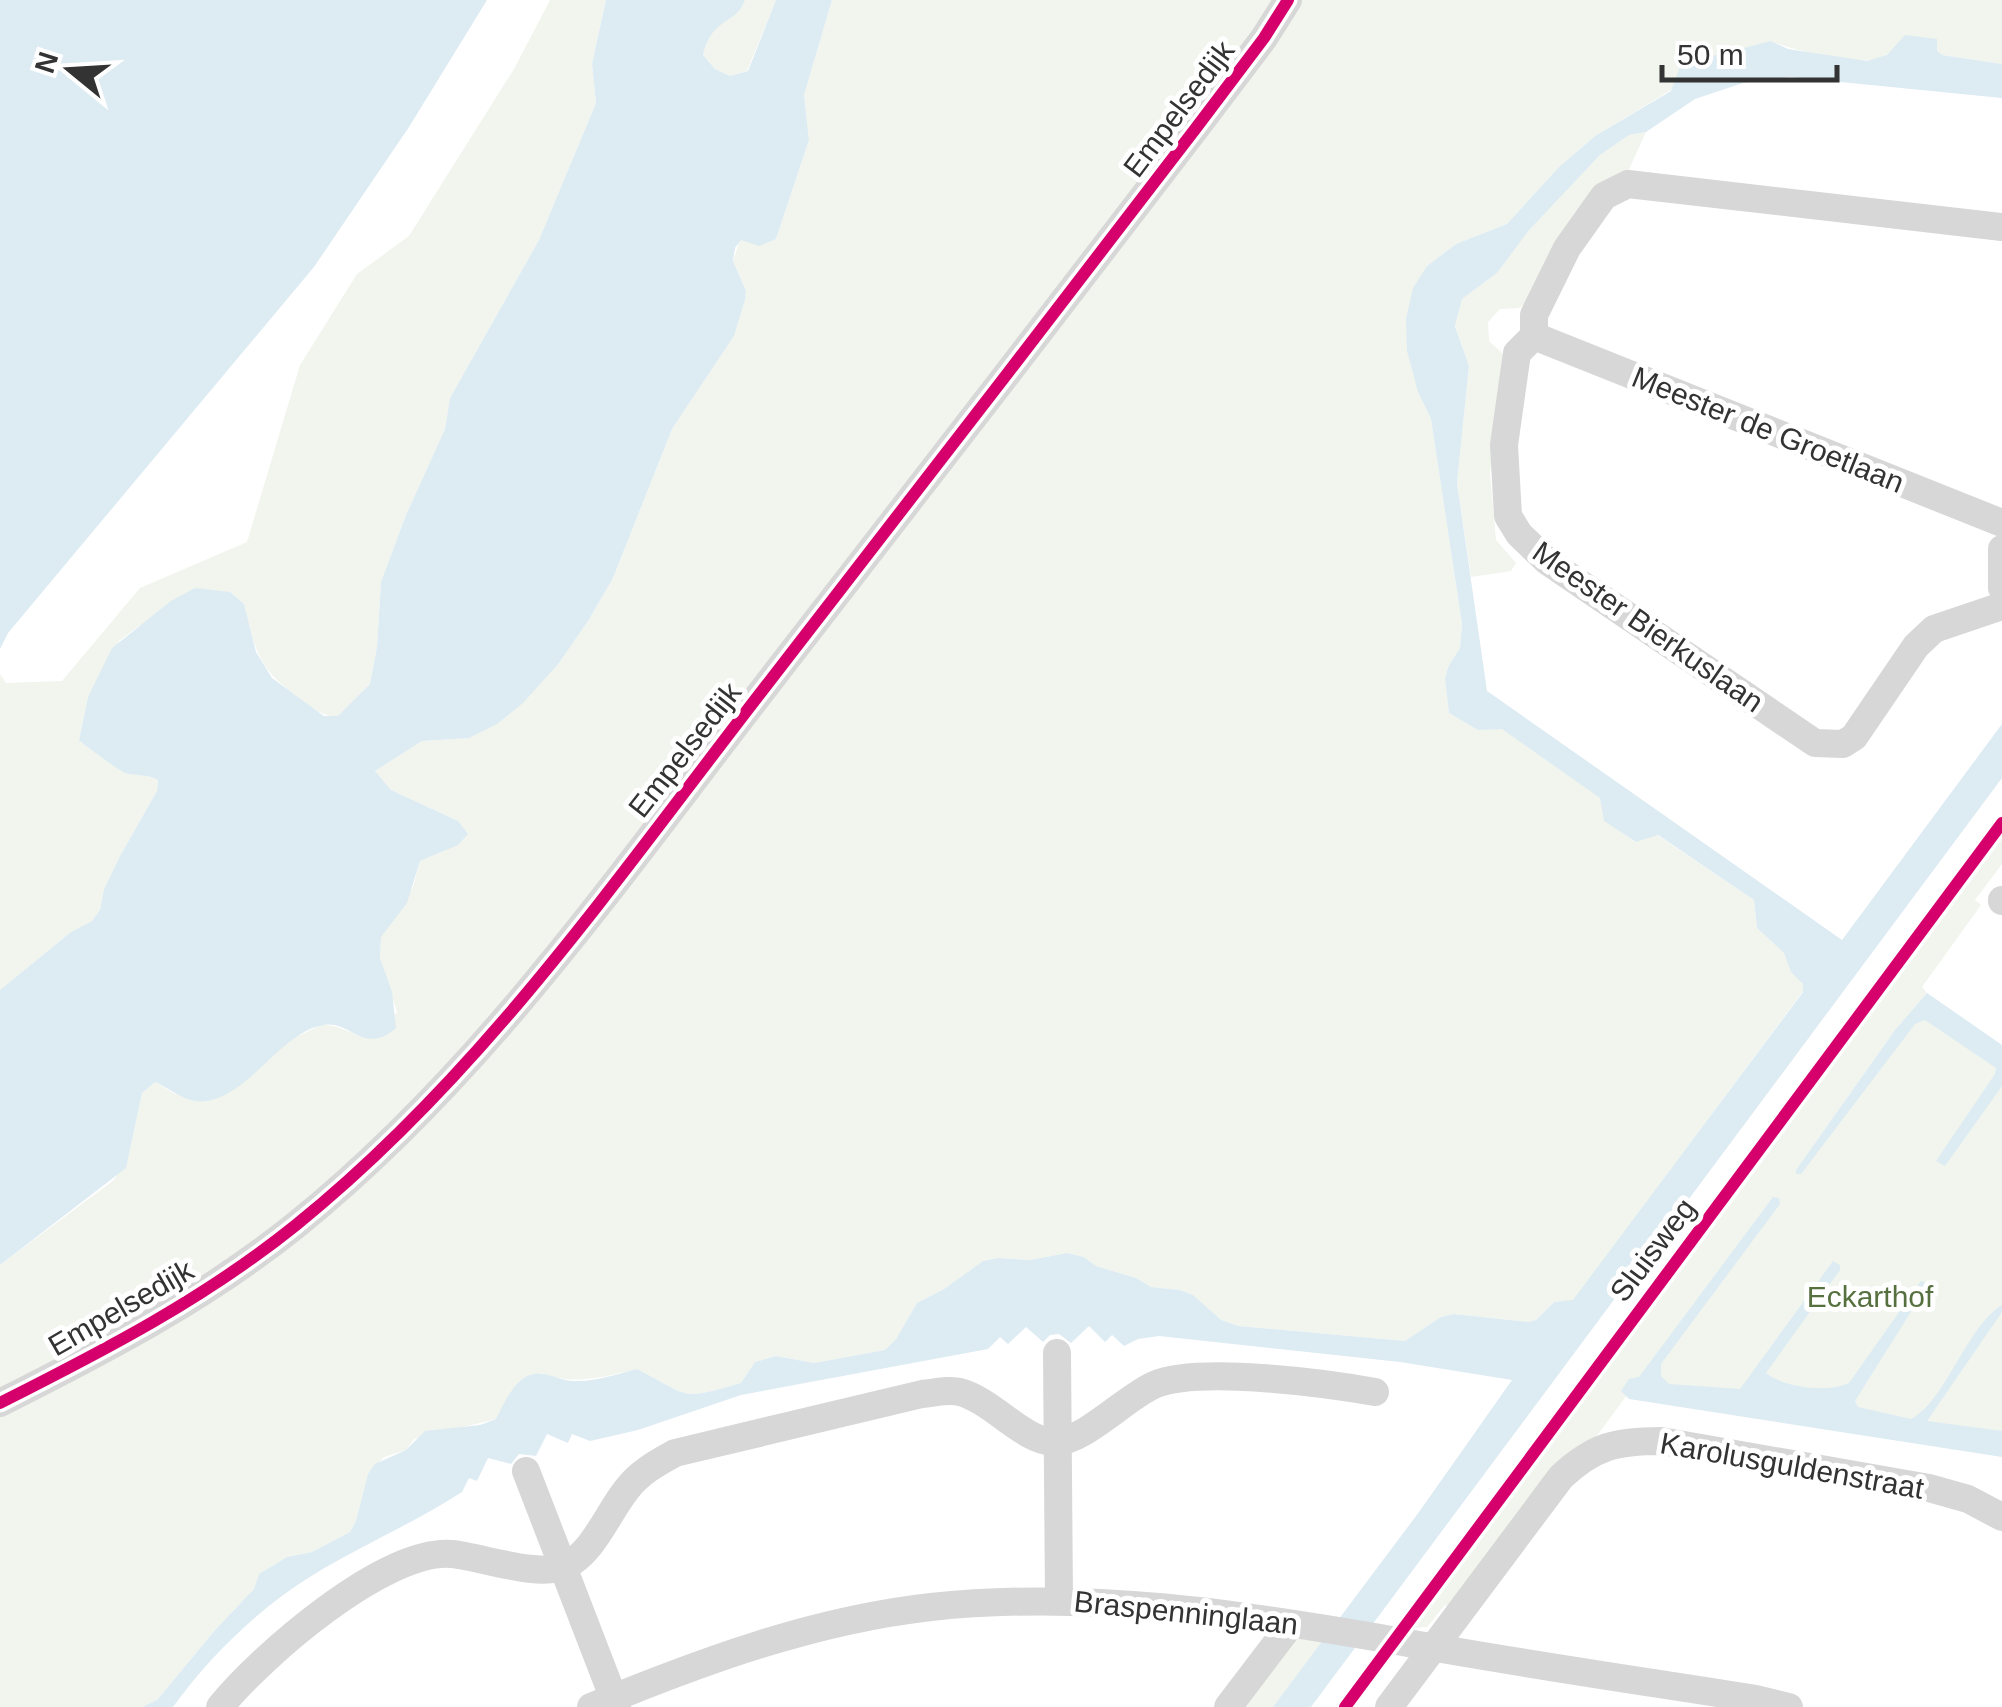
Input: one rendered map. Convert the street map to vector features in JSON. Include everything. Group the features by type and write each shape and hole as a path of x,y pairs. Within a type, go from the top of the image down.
{"street":[{"name":"Empelsedijk","path":"0,1403 127,1340 233,1272 353,1176 446,1088 586,920 1172,160 1288,0"},
{"name":"Meester Bierkuslaan","path":"2002,227 1628,184 1604,196 1567,248 1534,315 1534,336 1517,353 1504,445 1508,516 1518,534 1546,561 1815,743 1844,744 1854,737 1916,646 1934,629 2002,606"},
{"name":"Meester de Groetlaan","path":"1534,336 2002,523"},
{"path":"2002,550 2002,588"},
{"path":"1057,1352 1059,1599"},
{"path":"220,1707 297,1631 357,1588 416,1558 447,1554 544,1570 562,1568 580,1557 628,1487 648,1468 676,1453 922,1394 957,1391 985,1402 1038,1438 1057,1442 1073,1437 1152,1386 1174,1378 1212,1376 1344,1386 1374,1392"},
{"name":"Karolusguldenstraat","path":"1389,1707 1560,1478 1598,1448 1631,1440 1661,1441 1929,1488 1968,1499 2002,1517"},
{"path":"526,1472 607,1704"},
{"name":"Braspenninglaan","path":"607,1704 748,1648 816,1628 929,1607 1059,1599 1122,1602 1300,1625 1790,1707"},
{"path":"1228,1707 1300,1625"}],"green space":[{"path":"550,0 606,0 592,64 596,103 539,240 450,398 445,429 381,582 370,684 338,717 318,712 266,668 249,623 140,625 119,641 88,697 79,740 123,771 158,780 157,791 120,856 92,921 71,932 0,990 0,674 6,683 62,681 140,588 247,542 300,365 357,274 409,236 514,69"},
{"path":"745,0 776,0 747,71 730,76 715,69 703,55 713,33 736,14"},
{"path":"832,0 1277,0 736,711 434,1090 236,1260 0,1396 0,1265 114,1180 129,1153 142,1093 155,1082 175,1094 321,1025 373,1038 397,1012 380,958 381,937 413,887 420,861 444,851 458,821 391,790 375,771 422,741 469,738 559,663 588,621 613,578 672,429 734,336 746,291 733,261 740,240 776,239 809,140 804,95"},
{"path":"1299,0 2002,0 2002,64 1942,55 1906,35 1885,56 1873,60 1827,56 1771,41 1671,90 1595,136 1558,168 1507,224 1456,244 1427,266 1418,392 1431,419 1462,624 1460,648 1445,679 1449,713 1478,730 1502,728 1601,798 1605,821 1635,842 1657,835 1754,900 1757,928 1784,953 1791,971 1803,984 1803,991 1573,1301 1554,1302 1536,1320 1528,1322 1454,1314 1441,1317 1405,1341 1238,1326 1221,1321 1193,1295 1151,1287 1067,1253 1030,1260 983,1261 917,1303 885,1350 814,1363 776,1356 755,1362 741,1383 706,1392 677,1390 637,1369 577,1380 541,1373 512,1390 496,1419 414,1439 406,1450 384,1457 368,1475 350,1532 312,1552 287,1557 259,1574 254,1589 157,1700 142,1707 0,1707 0,1417 48,1393 407,1134"},
{"path":"1646,132 1625,178 1530,302 1519,308 1500,309 1488,322 1489,341 1503,354 1490,473 1496,540 1516,563 1511,571 1471,577 1457,483 1469,366 1455,325 1462,299 1497,273 1528,230 1600,155 1629,135"},
{"name":"Eckarthof","path":"2002,836 2002,864 1975,900 1981,905 1922,987 1927,993 1895,1030 1796,1170 1928,997 2002,1051 2002,1452 1633,1392 1773,1197 1596,1437 1449,1607 1445,1605 1427,1627 1414,1628"},
{"path":"1294,1638 1323,1642 1273,1707 1238,1707"}],"shaded area":[{"path":"0,0 487,0 409,127 314,267 8,633 0,649"},
{"path":"606,0 745,0 736,14 713,33 703,55 715,69 730,76 748,71 776,0 832,0 804,95 809,140 776,239 759,246 741,240 735,248 733,261 746,291 734,336 672,429 613,578 559,663 523,703 497,724 469,738 422,741 375,771 391,790 458,821 468,834 458,845 420,861 407,903 381,937 380,958 392,992 396,1028 375,1039 333,1025 309,1030 237,1087 206,1101 186,1098 155,1082 142,1093 126,1168 0,1265 0,990 71,932 92,921 120,856 157,791 158,780 125,773 79,740 88,697 112,648 171,601 195,588 230,592 244,604 256,652 272,678 324,716 338,716 370,684 381,582 445,429 450,398 539,240 596,103 592,64"},
{"path":"1905,35 1937,39 1937,51 1942,55 2002,64 2002,98 1790,77 1743,83 1695,99 1646,132 1629,135 1600,155 1529,230 1497,273 1462,299 1455,326 1469,366 1457,483 1487,691 1842,940 2002,724 2002,778 1311,1707 1273,1707 1512,1380 1400,1362 1159,1336 1124,1346 1112,1335 1105,1342 1089,1326 1071,1343 1059,1334 1050,1335 1043,1342 1026,1327 1008,1344 1000,1337 988,1349 741,1395 638,1430 590,1441 572,1434 568,1443 547,1434 536,1456 519,1454 511,1464 488,1458 477,1481 469,1478 462,1492 293,1588 237,1634 173,1707 142,1707 157,1700 254,1589 259,1574 287,1557 312,1552 350,1532 368,1474 375,1464 406,1450 425,1431 480,1425 496,1419 514,1388 527,1376 544,1374 582,1381 637,1369 677,1390 695,1394 741,1383 755,1362 776,1356 814,1363 885,1350 917,1303 983,1261 998,1258 1030,1260 1067,1253 1151,1287 1193,1295 1221,1320 1238,1326 1405,1341 1441,1317 1454,1314 1528,1322 1536,1320 1554,1302 1573,1300 1803,992 1803,984 1791,972 1784,953 1757,928 1754,900 1658,835 1636,842 1604,821 1600,798 1502,729 1478,730 1449,713 1445,679 1460,648 1462,624 1431,419 1418,392 1407,351 1406,319 1413,288 1427,266 1456,244 1507,224 1558,168 1595,136 1671,91 1681,64 1771,41 1788,49 1867,61 1887,55"},
{"path":"1927,993 2002,1045 2002,1086 1945,1166 1936,1161 1996,1068 1925,1020 1915,1024 1801,1174 1796,1174 1895,1030"},
{"path":"1773,1197 1779,1198 1780,1204 1661,1364 1661,1376 1669,1384 1740,1389 1833,1261 1840,1265 1840,1270 1766,1373 1806,1387 1829,1388 1849,1383 1921,1281 1929,1283 1855,1401 1858,1407 1911,1419 1935,1397 1978,1329 2002,1305 2002,1312 1927,1421 2002,1431 2002,1457 1629,1399 1621,1391 1629,1379 1639,1377"}],"cycle path":[{"path":"0,1403 153,1322 226,1277 296,1225 427,1105 600,903 1196,128 1288,0"},
{"name":"Sluisweg","path":"1345,1707 2002,823"}]}
